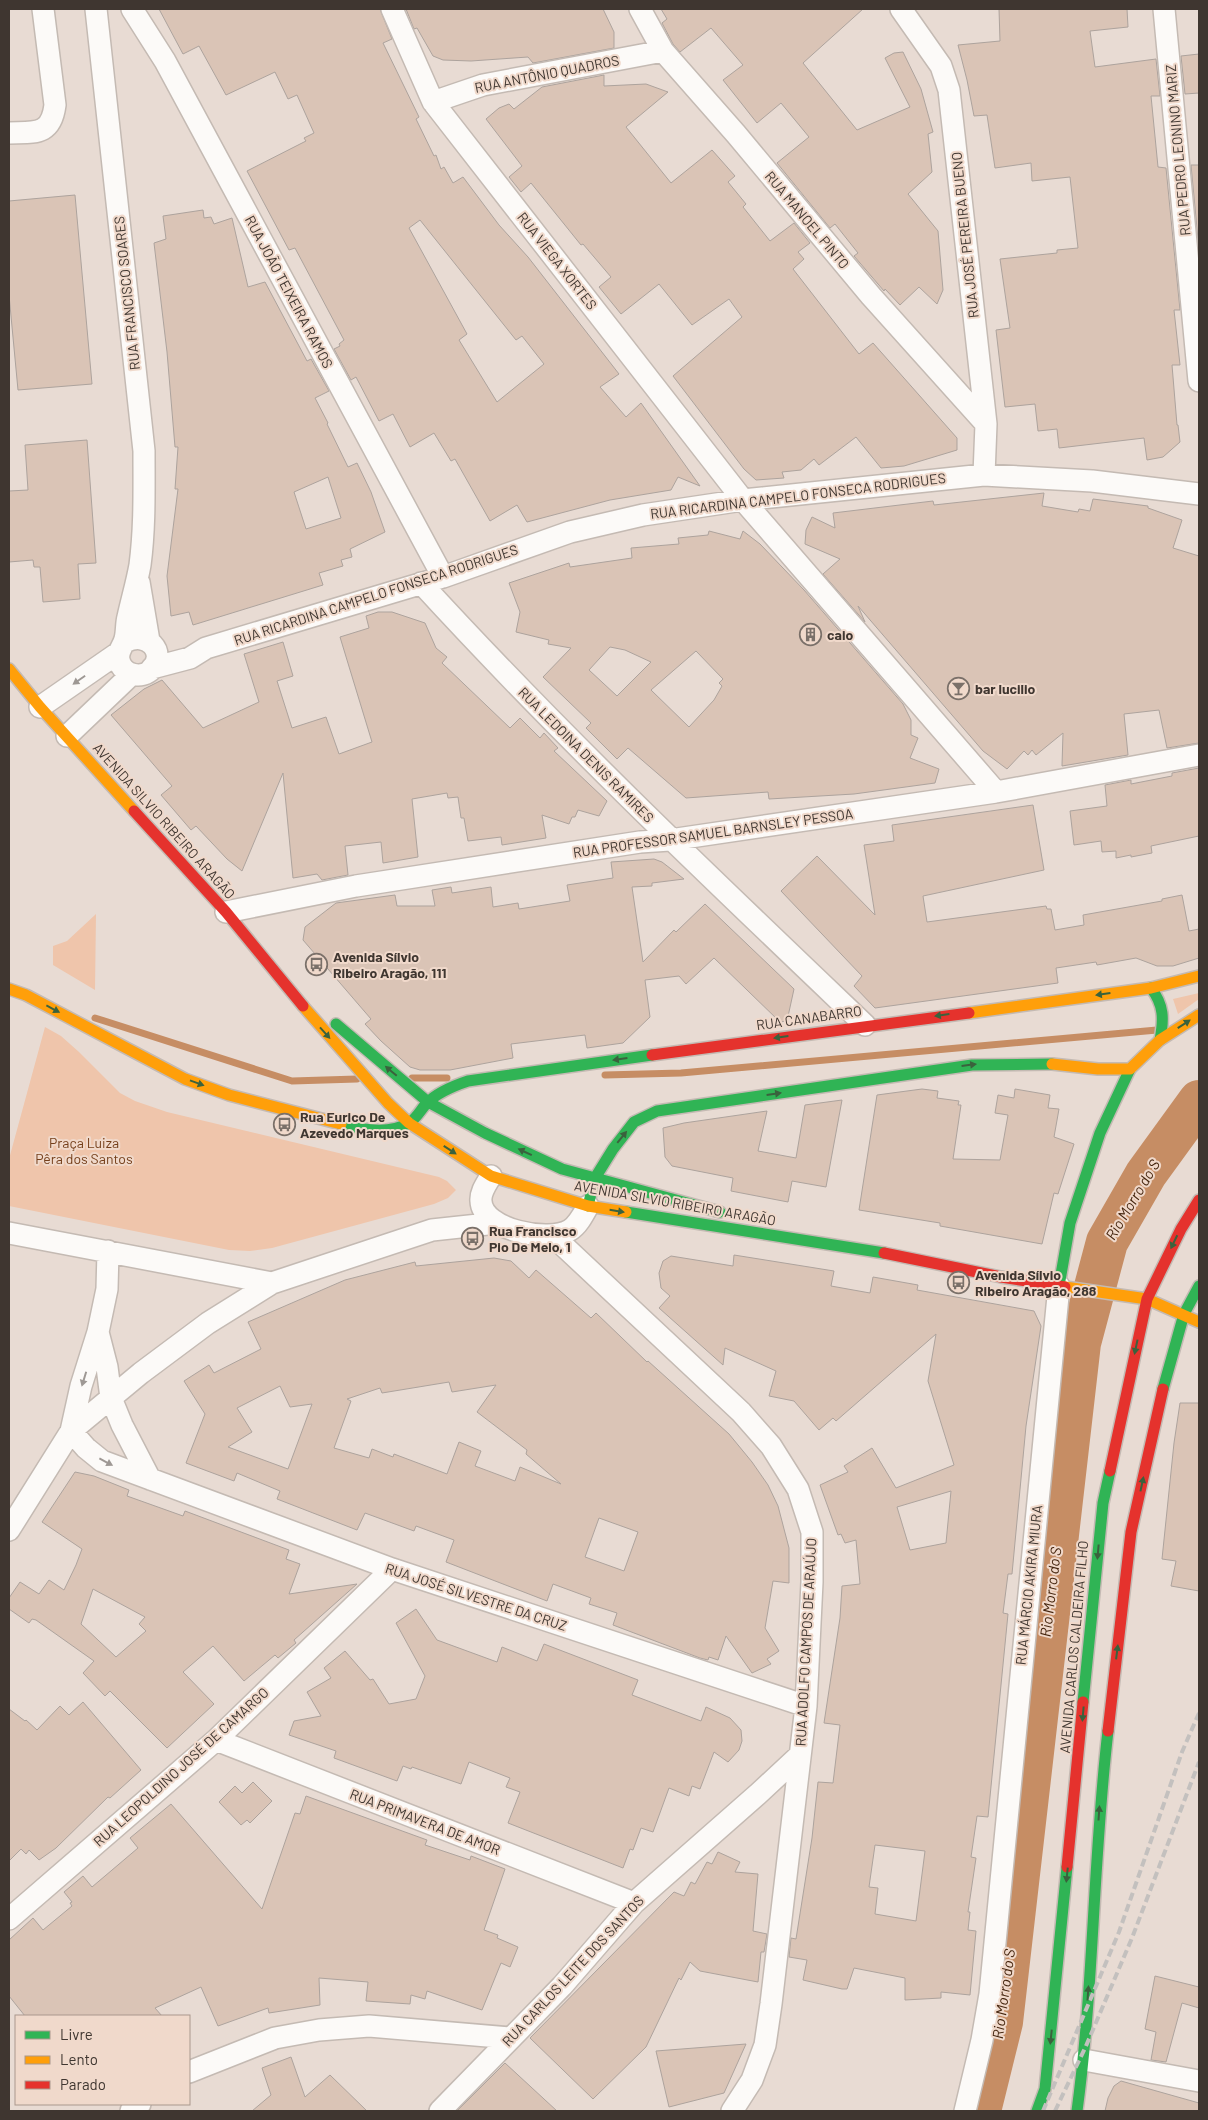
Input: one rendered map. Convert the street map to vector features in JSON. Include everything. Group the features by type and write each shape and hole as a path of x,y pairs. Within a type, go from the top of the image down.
{"street":[{"path":"9,133 40,132 51,122 54,116 55,105 43,9"},
{"name":"RUA FRANCISCO SOARES","path":"96,9 144,451 144,522 137,577 122,648"},
{"name":"RUA JOÃO TEIXEIRA RAMOS","path":"132,9 164,61 442,576"},
{"name":"RUA VIEGA XORTES","path":"392,9 433,102 743,500 996,792"},
{"name":"RUA MANOEL PINTO","path":"640,9 663,51 736,134 871,296 986,424"},
{"name":"RUA JOSÉ PEREIRA BUENO","path":"901,9 941,66 949,90 986,424 984,475"},
{"name":"RUA PEDRO LEONINO MARIZ","path":"1164,9 1199,381"},
{"name":"RUA ANTÔNIO QUADROS","path":"433,102 483,85 663,51"},
{"name":"RUA RICARDINA CAMPELO FONSECA RODRIGUES","path":"152,652 190,658 206,648 421,583 570,532 643,514 743,500 984,475 1092,481 1199,494"},
{"name":"RUA FRANCISCO SOARES","path":"137,577 152,652"},
{"name":"RUA LEDOINA DENIS RAMIRES","path":"421,583 479,646 670,840 865,1025"},
{"path":"40,707 122,648 132,638 141,637 152,652 142,674 132,674 124,670 119,662 122,648"},
{"name":"AVENIDA SILVIO RIBEIRO ARAGÃO","path":"9,669 40,707 226,912 318,1025 388,1103 409,1123 499,1172 588,1206 857,1248 1001,1277 1146,1299 1199,1322"},
{"path":"68,736 132,674"},
{"name":"RUA PROFESSOR SAMUEL BARNSLEY PESSOA","path":"226,912 356,886 640,842 670,840 996,792 1199,756"},
{"name":"RUA CANABARRO","path":"428,1102 443,1091 461,1083 484,1078 865,1025 1151,988 1199,976"},
{"path":"1151,988 1158,996 1164,1016 1160,1040"},
{"path":"9,989 26,995 185,1079 229,1095 363,1130 382,1130 409,1123 428,1102"},
{"name":"AVENIDA SILVIO RIBEIRO ARAGÃO","path":"294,995 334,1022 428,1102 485,1133 562,1169 735,1216"},
{"path":"499,1172 483,1190 481,1201 485,1212 498,1223 534,1235 553,1236 570,1230 581,1219 588,1206 595,1178 613,1149 634,1122 657,1111 990,1063 1046,1063 1107,1070 1130,1069 1160,1040 1199,1015"},
{"name":"RUA MÁRCIO AKIRA MIURA","path":"965,2111 982,2040 990,1994 1059,1286 1070,1223 1100,1133 1130,1069"},
{"path":"528,1166 562,1169"},
{"name":"AVENIDA CARLOS CALDEIRA FILHO","path":"1036,2111 1046,2089 1103,1503 1146,1299 1181,1229 1199,1200"},
{"path":"432,1230 481,1201"},
{"name":"AVENIDA SILVIO RIBEIRO ARAGÃO","path":"754,1221 857,1248"},
{"path":"9,1530 71,1431 208,1323 272,1283 432,1230 498,1223"},
{"path":"9,1234 272,1283"},
{"name":"RUA ADOLFO CAMPOS DE ARAÚJO","path":"553,1236 741,1412 772,1446 798,1489 812,1532 812,1582 806,1706 765,2045 752,2080 732,2111"},
{"path":"71,1431 81,1386 98,1332 107,1289 108,1251"},
{"path":"1077,2111 1084,2060 1101,1792 1131,1532 1157,1412 1184,1314 1199,1286"},
{"path":"98,1332 107,1367 111,1398 122,1425 150,1479"},
{"name":"RUA JOSÉ SILVESTRE DA CRUZ","path":"71,1431 86,1448 102,1461 150,1479 392,1569 806,1706"},
{"name":"RUA LEOPOLDINO JOSÉ DE CAMARGO","path":"9,1919 216,1740 392,1569"},
{"name":"RUA PRIMAVERA DE AMOR","path":"216,1740 634,1903"},
{"name":"RUA CARLOS LEITE DOS SANTOS","path":"440,2111 562,1986 634,1903 800,1755"},
{"path":"190,2072 275,2038 319,2030 368,2026 511,2038"},
{"path":"1084,2060 1199,2081"}],"green space":[{"path":"96,914 95,990 53,965 53,946 67,941"},
{"path":"1199,993 1199,999 1178,1014 1173,999"},
{"name":"Praça Luiza Pêra dos Santos","path":"45,1027 61,1036 120,1093 135,1101 167,1112 439,1177 447,1181 456,1190 448,1198 434,1204 272,1248 250,1251 229,1250 9,1206 9,1159"}],"building":[{"path":"159,9 380,9 392,39 383,43 419,117 416,119 434,156 436,155 441,169 444,167 453,183 463,177 499,225 528,257 619,374 600,387 626,417 641,403 700,486 678,477 671,490 610,500 527,522 517,505 490,521 455,459 451,461 434,433 410,447 393,414 379,421 356,377 351,380 334,349 340,346 339,344 344,340 295,248 289,250 247,171 306,141 304,138 314,133 297,95 288,99 275,72 226,95 199,46 183,54","holes":["420,220 516,340 522,336 544,364 497,402 459,340 467,334 409,228"]},
{"path":"406,9 603,9 614,32 614,48 533,63 528,57 471,61 443,60 433,56 417,28 414,29"},
{"path":"661,9 863,9 803,63 857,130 910,107 885,58 894,53 903,52 921,89 933,132 928,134 932,172 908,194 938,231 943,290 937,304 919,287 900,305 885,289 884,291 854,256 858,253 835,224 830,228 777,163 809,137 781,103 757,123 723,80 743,65 711,28 680,52 673,44 662,23 667,19"},
{"path":"999,9 1127,9 1128,27 1090,31 1095,67 1156,59 1160,96 1151,96 1158,167 1166,168 1180,310 1174,310 1180,365 1172,365 1180,442 1163,457 1147,460 1144,438 1059,448 1057,429 1038,431 1035,404 1005,407 996,330 1010,328 1000,259 1057,253 1057,250 1078,248 1070,177 1032,181 1031,163 995,168 987,115 974,116 958,45 1000,41"},
{"path":"1199,54 1199,93 1185,94 1181,56"},
{"path":"604,75 604,86 646,84 668,92 626,127 671,183 712,150 735,176 728,182 746,204 743,207 770,241 794,223 810,243 798,252 804,259 793,269 859,354 873,343 957,438 957,450 904,466 881,468 856,437 819,465 814,459 801,470 782,472 784,478 756,480 744,469 673,376 742,317 729,299 692,325 659,284 621,314 599,287 611,277 583,244 581,245 531,183 521,192 509,177 522,166 486,119 499,108 509,104 514,109 542,87"},
{"path":"1191,165 1199,165 1199,250"},
{"path":"75,195 92,384 18,390 9,295 9,201"},
{"path":"203,210 204,218 211,217 214,224 232,218 248,287 265,282 307,361 311,359 329,391 315,398 348,467 357,463 371,492 385,532 350,549 352,557 341,560 343,566 319,573 323,585 193,625 189,612 171,616 167,576 178,489 175,489 178,447 175,447 167,352 154,243 166,239 163,216","holes":["328,477 341,518 306,529 294,492"]},
{"path":"87,440 96,563 78,564 80,599 43,602 40,567 34,567 33,560 9,562 9,491 28,490 25,445"},
{"path":"1044,493 1042,506 1078,512 1079,509 1090,511 1093,499 1148,506 1148,508 1182,520 1173,548 1199,556 1199,743 1167,748 1159,710 1124,714 1128,755 1062,766 1063,733 1036,755 1032,750 1028,755 1024,751 1007,769 983,751 858,606 865,622 823,574 840,559 805,544 806,530 812,517 835,528 833,513 933,501 934,505"},
{"path":"709,531 740,539 743,531 760,544 804,590 903,704 911,720 911,735 918,738 910,758 939,769 935,783 854,794 769,799 768,792 686,798 628,748 617,759 586,728 591,723 543,677 571,648 548,644 549,640 516,632 520,612 509,583 569,563 570,567 632,558 631,548 679,544 678,538 708,535","holes":["610,647 625,650 651,662 617,696 589,670","696,651 723,679 719,683 722,686 714,700 689,727 651,690"]},
{"path":"378,612 392,612 425,623 436,648 447,657 442,663 510,728 520,718 540,738 544,733 558,748 554,751 607,801 599,816 578,810 569,824 542,815 546,838 502,845 501,837 468,841 464,818 461,818 458,797 448,798 447,793 412,799 418,857 383,863 381,842 345,846 348,875 322,880 317,874 293,878 283,773 242,871 227,859 196,826 191,830 161,795 172,786 111,715 144,689 162,680 203,728 259,702 244,654 283,642 293,676 277,681 292,728 326,717 339,754 372,742 340,637 369,628 366,616"},
{"path":"1199,768 1199,836 1151,846 1152,853 1131,857 1131,855 1116,858 1116,851 1102,852 1101,841 1074,845 1070,811 1107,806 1105,785 1131,780 1131,784 1172,776 1172,773"},
{"path":"1033,805 1044,870 923,896 927,922 1046,906 1047,909 1051,909 1055,930 1084,925 1083,915 1162,901 1162,899 1182,895 1189,931 1199,929 1199,958 1173,966 1157,966 1136,958 1097,965 1096,962 1056,968 1058,983 875,1008 854,986 862,976 781,891 817,856 875,915 864,845 894,841 892,825"},
{"path":"654,859 662,862 684,879 652,883 652,886 632,887 643,962 674,930 676,932 705,904 794,989 787,1021 780,1022 714,958 686,984 679,976 645,980 650,1017 623,1043 587,1048 585,1035 511,1044 513,1058 450,1070 420,1070 410,1067 365,1024 371,1019 303,940 305,927 336,903 395,895 397,906 435,906 432,890 451,887 452,893 491,887 493,907 518,903 519,909 570,901 567,885 613,878 611,862"},
{"path":"922,1089 938,1091 937,1098 959,1101 958,1105 961,1105 953,1159 1000,1160 1008,1115 995,1113 998,1095 1014,1098 1015,1089 1050,1095 1048,1108 1059,1109 1054,1137 1074,1144 1058,1194 1054,1193 1042,1244 940,1226 940,1223 859,1210 877,1095"},
{"path":"842,1100 826,1187 792,1181 788,1202 731,1191 733,1178 672,1166 665,1157 663,1128 684,1123 767,1111 758,1151 796,1158 805,1105"},
{"path":"734,1255 834,1271 831,1286 870,1293 873,1277 918,1285 917,1290 1034,1311 1041,1326 1026,1426 1012,1574 1008,1574 1003,1613 1008,1614 988,1817 977,1816 971,1857 976,1858 968,1912 970,1912 968,1930 976,1931 970,1995 941,1992 941,1998 905,2000 905,1978 854,1968 847,1989 842,1989 803,1980 807,1960 789,1957 791,1938 796,1939 812,1838 818,1782 833,1783 840,1725 824,1723 840,1618 842,1586 860,1584 856,1540 845,1543 841,1534 838,1535 820,1485 848,1472 844,1466 872,1448 896,1488 954,1465 928,1381 936,1334 836,1421 833,1418 819,1430 794,1401 769,1396 776,1371 725,1348 723,1365 659,1308 670,1296 661,1288 659,1273 663,1261 671,1256 733,1266","holes":["951,1491 946,1543 910,1550 897,1507","875,1845 925,1851 916,1921 875,1914 878,1888 869,1887"]},
{"path":"494,1258 511,1261 529,1278 536,1270 591,1318 596,1313 647,1362 729,1434 768,1485 778,1506 789,1548 789,1583 773,1581 765,1628 779,1651 767,1659 771,1664 752,1673 726,1636 718,1660 709,1657 708,1660 700,1658 613,1625 617,1613 589,1604 591,1598 553,1584 547,1601 446,1562 454,1540 416,1526 414,1531 365,1513 357,1530 277,1499 280,1491 237,1473 234,1481 186,1463 205,1414 184,1381 209,1365 214,1373 261,1349 248,1322 345,1280 415,1262 416,1266","holes":["449,1382 452,1392 496,1385 477,1412 527,1450 526,1454 561,1484 520,1467 515,1481 475,1466 481,1451 459,1442 447,1474 394,1454 393,1457 372,1449 369,1458 334,1448 351,1401 347,1399 380,1388 382,1393","280,1386 290,1407 312,1404 288,1469 228,1447 252,1432 237,1408","599,1518 638,1532 624,1571 585,1557"]},
{"path":"1180,1403 1199,1403 1199,1591 1171,1586 1176,1561 1162,1559"},
{"path":"75,1472 94,1476 129,1490 127,1496 183,1516 185,1511 289,1550 286,1559 300,1564 289,1594 357,1584 294,1640 296,1643 278,1658 275,1655 244,1681 213,1646 183,1672 214,1704 167,1748 110,1691 105,1696 83,1673 94,1661 36,1620 32,1619 29,1623 9,1609 9,1598 20,1582 39,1594 49,1580 64,1590 76,1565 82,1549 42,1522","holes":["93,1589 145,1617 139,1624 146,1631 116,1657 81,1624"]},
{"path":"416,1609 437,1640 497,1662 502,1647 537,1661 544,1644 638,1680 632,1695 701,1721 706,1707 730,1718 741,1730 742,1741 739,1750 728,1762 714,1752 700,1789 692,1786 689,1796 669,1788 653,1832 641,1828 633,1850 630,1849 623,1868 508,1823 520,1792 506,1787 510,1778 469,1762 461,1784 412,1767 411,1769 403,1766 397,1781 334,1758 336,1751 289,1735 294,1721 321,1716 307,1692 331,1678 324,1668 345,1651 370,1680 373,1679 389,1704 416,1699 425,1676 396,1623"},
{"path":"83,1702 141,1770 110,1798 108,1797 56,1848 39,1860 29,1850 26,1854 21,1849 9,1861 9,1709 37,1730 60,1706 69,1715"},
{"path":"253,1782 272,1801 250,1823 247,1820 241,1825 219,1802 235,1786 242,1793"},
{"path":"306,1796 427,1840 425,1845 470,1860 471,1856 505,1869 484,1930 498,1935 497,1938 518,1947 510,1967 501,1963 482,2010 427,1991 425,1999 411,1995 410,2004 366,2001 368,1982 319,1978 320,2005 269,2013 268,2008 218,2026 201,1987 155,2008 161,2015 24,2015 9,1996 9,1940 33,1918 43,1930 72,1906 70,1903 72,1902 64,1892 83,1876 92,1887 138,1848 130,1838 171,1804 262,1909 295,1813 300,1814"},
{"path":"718,1852 740,1862 735,1872 758,1874 753,1931 767,1934 764,1952 761,1952 758,1982 700,1971 690,1962 681,1980 679,1978 646,2047 593,2099 530,2038 674,1892 684,1896 691,1882 695,1884 707,1862 712,1864"},
{"path":"1155,1976 1199,1987 1199,2008 1182,2003 1166,2062 1151,2060 1156,2032 1145,2029"},
{"path":"746,2044 724,2093 669,2107 656,2051"},
{"path":"291,2057 305,2097 330,2075 367,2111 252,2111 271,2095 262,2068"},
{"path":"505,2063 557,2111 457,2111"},
{"path":"1121,2081 1199,2103 1199,2111 1105,2111 1108,2098 1114,2086"}],"waterway":[{"path":"95,1018 292,1081 357,1079"},
{"path":"605,1075 681,1073 1157,1030"},
{"path":"412,1078 447,1078"},
{"name":"Rio Morro do S","path":"980,2111 1002,2022 1080,1343 1107,1242 1146,1174 1199,1101"}],"railway":[{"path":"1043,2111 1119,1932 1182,1752 1199,1713"},
{"path":"1055,2111 1086,2046 1132,1938 1199,1762"}],"traffic: fast":[{"path":"1151,988 1161,1006 1162,1025 1160,1040"},
{"path":"336,1024 428,1102 485,1133 562,1169 720,1212"},
{"path":"341,1124 375,1130 393,1129 412,1121 427,1103 436,1096 451,1087 468,1081 652,1055"},
{"path":"588,1206 595,1178 613,1149 634,1122 657,1111 972,1065 1052,1064"},
{"path":"1059,1286 1070,1223 1100,1133 1130,1069"},
{"path":"626,1212 884,1253"},
{"path":"1163,1389 1184,1314 1199,1286"},
{"path":"1083,1702 1103,1503 1110,1471"},
{"path":"1077,2111 1087,2016 1099,1826 1108,1731"},
{"path":"1037,2111 1045,2089 1067,1867"}],"traffic: slow":[{"path":"9,669 40,707 134,811"},
{"path":"969,1013 1151,988 1199,976"},
{"path":"9,989 26,995 185,1079 229,1095 341,1124"},
{"path":"303,1006 388,1103 409,1123 491,1176 588,1206 626,1212"},
{"path":"1052,1064 1098,1069 1130,1069 1160,1040 1199,1015"},
{"path":"1065,1287 1147,1299 1199,1322"}],"traffic: jam":[{"path":"134,811 226,912 303,1006"},
{"path":"652,1055 969,1013"},
{"path":"1110,1471 1147,1299 1181,1229 1199,1200"},
{"path":"884,1253 1001,1277 1065,1287"},
{"path":"1108,1731 1131,1532 1163,1389"},
{"path":"1067,1867 1083,1702"}],"place":[{"name":"caio","path":"811,635"},
{"name":"bar lucilio","path":"959,689"},
{"name":"Avenida Sílvio Ribeiro Aragão, 111","path":"317,965"},
{"name":"Rua Eurico De Azevedo Marques","path":"284,1125"},
{"name":"Rua Francisco Pio De Melo, 1","path":"473,1239"},
{"name":"Avenida Sílvio Ribeiro Aragão, 288","path":"959,1283"}]}
